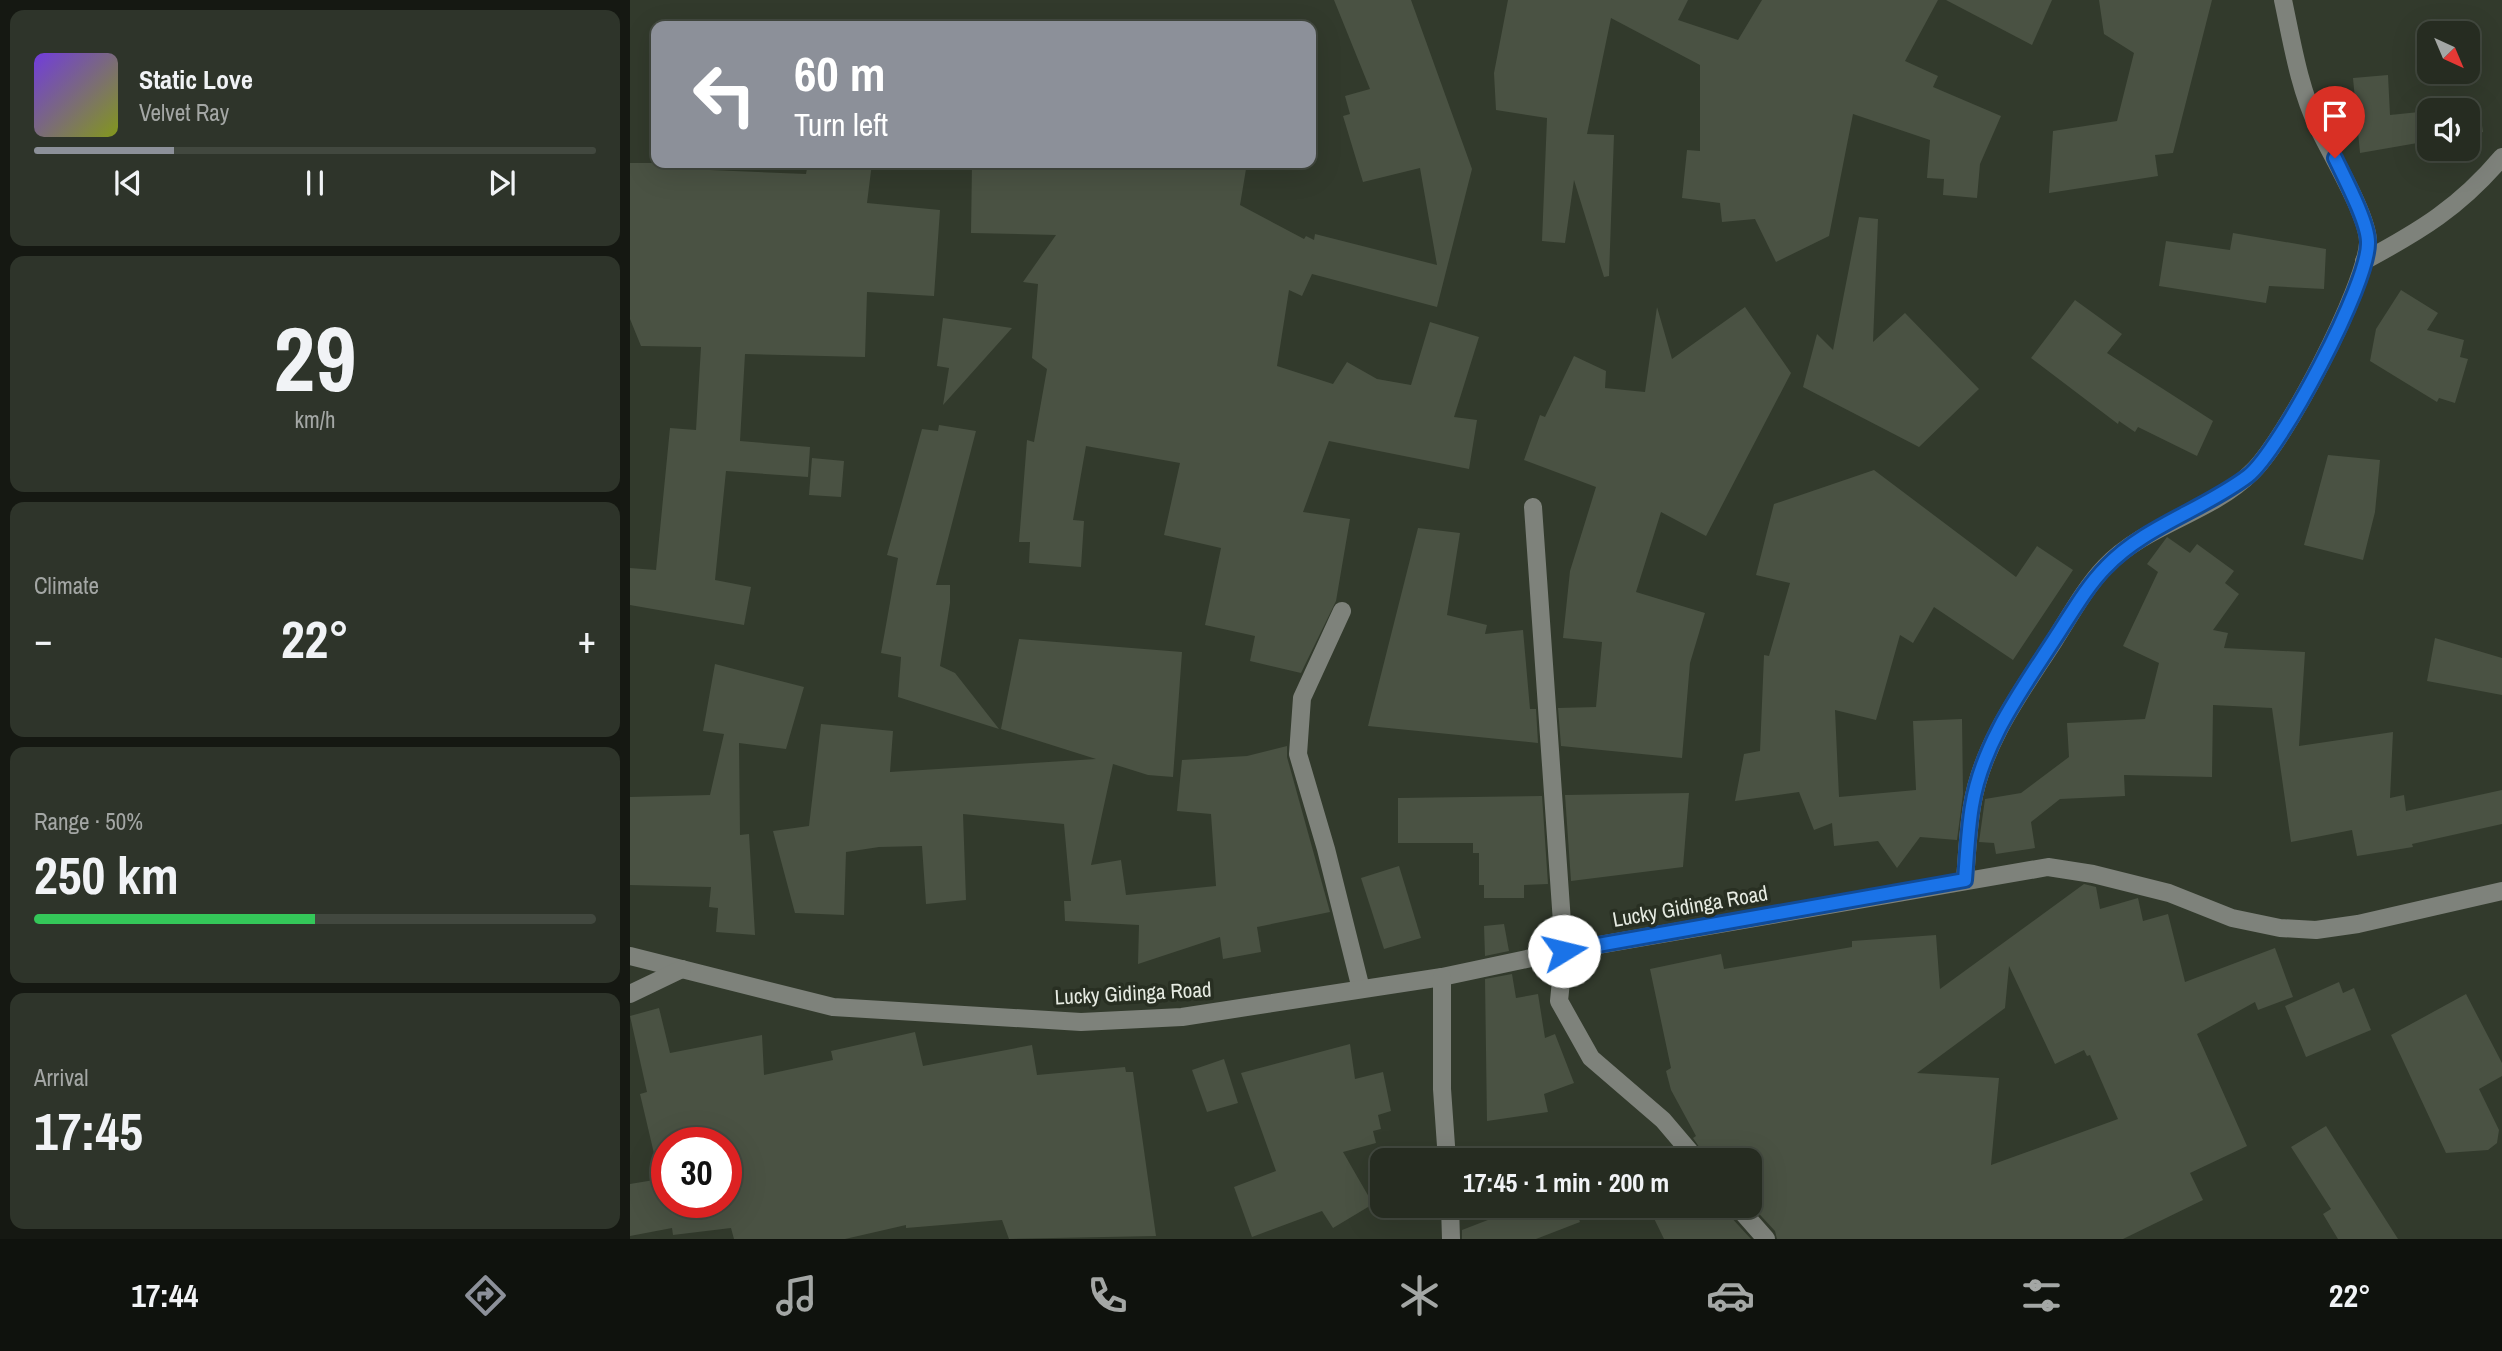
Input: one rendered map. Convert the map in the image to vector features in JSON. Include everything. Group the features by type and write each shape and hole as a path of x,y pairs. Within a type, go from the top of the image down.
{"street":[{"path":"1965,880 1972,804 1984,761 2007,712 2104,568 2133,541 2186,515 2251,474 2275,444 2335,335 2364,261 2368,241 2354,201 2317,127 2301,82 2283,0"},
{"path":"2364,261 2427,228 2461,200 2502,158"},
{"path":"1533,507 1564,951 1559,1001 1591,1058 1662,1121 1686,1148"},
{"path":"1342,611 1302,698 1298,754 1326,849 1361,989"},
{"name":"Lucky Gidinga Road","path":"630,956 833,1007 1069,1022 1182,1017 1361,989 2048,867 2093,874 2169,893 2232,918 2260,925 2316,930 2502,891"},
{"path":"630,994 682,969"},
{"path":"1441,976 1442,1089 1446,1148"},
{"path":"1450,1218 1451,1239"},
{"path":"1748,1218 1766,1239"}],"building":[{"path":"1334,0 1411,0 1472,169 1437,307 1312,274 1302,296 1289,290 1277,366 1333,384 1347,362 1377,379 1411,385 1430,322 1479,337 1454,417 1477,420 1469,469 1329,441 1303,512 1350,519 1336,601 1301,673 1250,661 1255,636 1205,625 1221,548 1164,535 1180,463 1086,446 1073,520 1084,521 1081,567 1029,563 1030,542 1019,542 1027,440 1034,442 1047,369 1032,358 1038,284 1023,282 1056,235 971,233 972,168 1246,168 1240,205 1304,239 1306,236 1314,240 1315,234 1437,265 1420,168 1363,182 1343,116 1350,114 1345,96 1370,89"},
{"path":"1508,0 1688,0 1678,20 1738,40 1762,0 1938,0 1905,61 1938,76 1933,87 2001,116 1980,164 1977,198 1943,195 1944,179 1927,178 1930,140 1853,114 1829,236 1776,262 1755,219 1722,222 1720,203 1682,198 1687,150 1700,151 1700,65 1611,18 1587,134 1614,135 1609,276 1604,277 1574,180 1565,243 1542,241 1547,118 1496,110 1494,73"},
{"path":"1946,0 2052,0 2032,45"},
{"path":"2099,0 2212,0 2173,153 2155,155 2158,176 2049,193 2053,131 2117,121 2134,53 2104,34"},
{"path":"2388,75 2390,115 2417,112 2417,143 2360,153 2353,78"},
{"path":"630,163 651,163 651,168 806,174 807,168 871,168 867,203 940,210 934,296 867,292 865,357 745,354 740,441 810,447 808,477 726,471 715,580 751,587 744,625 630,605 630,568 656,570 670,428 696,430 701,347 641,346 630,319"},
{"path":"1859,217 1878,219 1873,342 1905,313 1979,389 1919,447 1803,387 1817,334 1833,350"},
{"path":"2233,233 2326,249 2324,289 2269,286 2266,303 2159,286 2166,241 2230,250"},
{"path":"2401,290 2438,313 2427,330 2464,340 2460,357 2468,359 2455,403 2439,398 2437,402 2370,361 2376,329"},
{"path":"2075,300 2122,334 2107,353 2213,421 2197,456 2138,427 2135,432 2119,421 2118,424 2031,358"},
{"path":"1657,307 1672,359 1745,307 1791,373 1706,536 1661,512 1636,592 1705,613 1690,663 1682,758 1561,746 1558,708 1596,707 1602,642 1563,638 1570,571 1596,487 1524,460 1540,415 1545,417 1574,356 1606,371 1605,388 1645,392"},
{"path":"943,318 1012,328 943,405 949,368 937,366"},
{"path":"939,425 976,431 936,585 950,585 950,603 940,666 955,673 999,729 898,697 901,657 881,653 898,558 887,555 922,429 938,431"},
{"path":"2328,455 2380,460 2375,512 2363,560 2304,545"},
{"path":"812,458 844,461 841,497 809,495"},
{"path":"1874,470 2016,577 2037,546 2073,570 2013,660 1934,607 1913,643 1900,635 1876,720 1835,710 1839,797 1916,790 1913,721 1962,719 1963,794 1957,840 1920,837 1897,868 1878,841 1834,846 1832,823 1814,830 1799,792 1735,801 1744,754 1760,751 1764,655 1769,656 1790,583 1756,575 1774,504"},
{"path":"1418,528 1460,533 1447,615 1487,625 1485,634 1523,630 1530,709 1536,709 1538,743 1368,726"},
{"path":"2167,537 2190,553 2197,544 2234,571 2225,583 2239,594 2213,630 2228,633 2224,648 2305,652 2299,746 2393,732 2390,798 2404,795 2406,811 2502,790 2502,824 2412,844 2413,847 2357,856 2352,830 2291,842 2272,708 2213,705 2212,777 2124,775 2125,796 2060,799 2031,822 2035,848 1996,854 1994,843 1979,842 1985,799 2021,793 2069,757 2067,723 2145,719 2159,663 2123,646 2158,572 2147,564"},
{"path":"2435,638 2502,658 2502,695 2427,681"},
{"path":"1019,639 1182,652 1173,777 1148,775 1113,764 1091,865 1121,860 1126,895 1216,886 1211,814 1177,811 1182,760 1247,756 1287,746 1287,757 1330,912 1257,927 1261,952 1223,959 1220,937 1138,964 1139,925 1065,921 1064,901 1071,901 1064,824 963,814 966,900 926,904 922,846 879,847 846,852 844,915 795,913 773,831 809,826 821,724 893,731 890,772 1096,759 1001,729"},
{"path":"715,664 804,687 786,749 739,743 740,835 749,834 755,935 716,932 718,908 709,907 711,887 630,885 630,797 710,795 724,734 703,731"},
{"path":"1689,793 1683,867 1571,881 1565,795"},
{"path":"1542,796 1548,884 1524,885 1524,898 1484,898 1484,885 1479,885 1479,853 1473,853 1473,843 1398,843 1398,798"},
{"path":"1399,866 1421,938 1384,949 1361,878"},
{"path":"2084,884 2096,887 2100,909 2138,898 2143,921 2168,914 2185,982 2275,948 2293,997 2258,1010 2255,1002 2197,1034 2247,1146 2190,1173 2203,1200 2123,1239 1777,1239 1775,1231 1762,1217 1762,1148 1700,1148 1693,1138 1696,1136 1671,1090 1666,1071 1671,1068 1650,969 1721,954 1724,969 1852,947 1852,941 1936,935 1940,989","holes":["2009,966 2055,1064 2084,1050 2087,1056 2090,1055 2118,1119 1991,1165 1999,1078 1917,1073 2005,1008"]},
{"path":"1504,924 1509,951 1485,956 1484,926"},
{"path":"1512,974 1516,998 1538,994 1545,1038 1555,1034 1574,1083 1544,1094 1548,1112 1487,1121 1485,979"},
{"path":"2339,982 2343,993 2354,988 2371,1030 2306,1057 2285,1006"},
{"path":"2466,994 2502,1063 2502,1076 2479,1089 2499,1130 2497,1143 2488,1150 2446,1153 2391,1035"},
{"path":"659,1008 670,1053 762,1035 764,1075 833,1060 831,1051 915,1032 923,1066 1032,1045 1037,1075 1125,1067 1126,1072 1133,1072 1156,1236 1009,1239 1002,1220 906,1228 906,1225 845,1239 734,1239 731,1228 673,1235 672,1228 630,1236 630,1184 651,1180 651,1218 742,1218 742,1127 651,1127 651,1141 640,1094 647,1092 630,1016"},
{"path":"1350,1044 1355,1079 1383,1072 1391,1111 1378,1115 1381,1129 1373,1131 1376,1143 1343,1152 1370,1199 1370,1206 1333,1228 1322,1211 1252,1237 1234,1187 1276,1171 1241,1073"},
{"path":"1224,1059 1238,1103 1207,1112 1192,1070"},
{"path":"2326,1126 2398,1239 2338,1239 2323,1214 2331,1209 2291,1147"},
{"path":"1493,1218 1578,1218 1580,1222 1536,1239 1462,1239 1462,1230"},
{"path":"1654,1218 1732,1218 1751,1239 1664,1239"}],"route":[{"path":"1564,951 1965,880 1972,804 1984,761 2007,712 2069,618 2104,568 2133,541 2186,515 2251,474 2275,444 2335,335 2351,299 2368,241 2335,158"}]}
